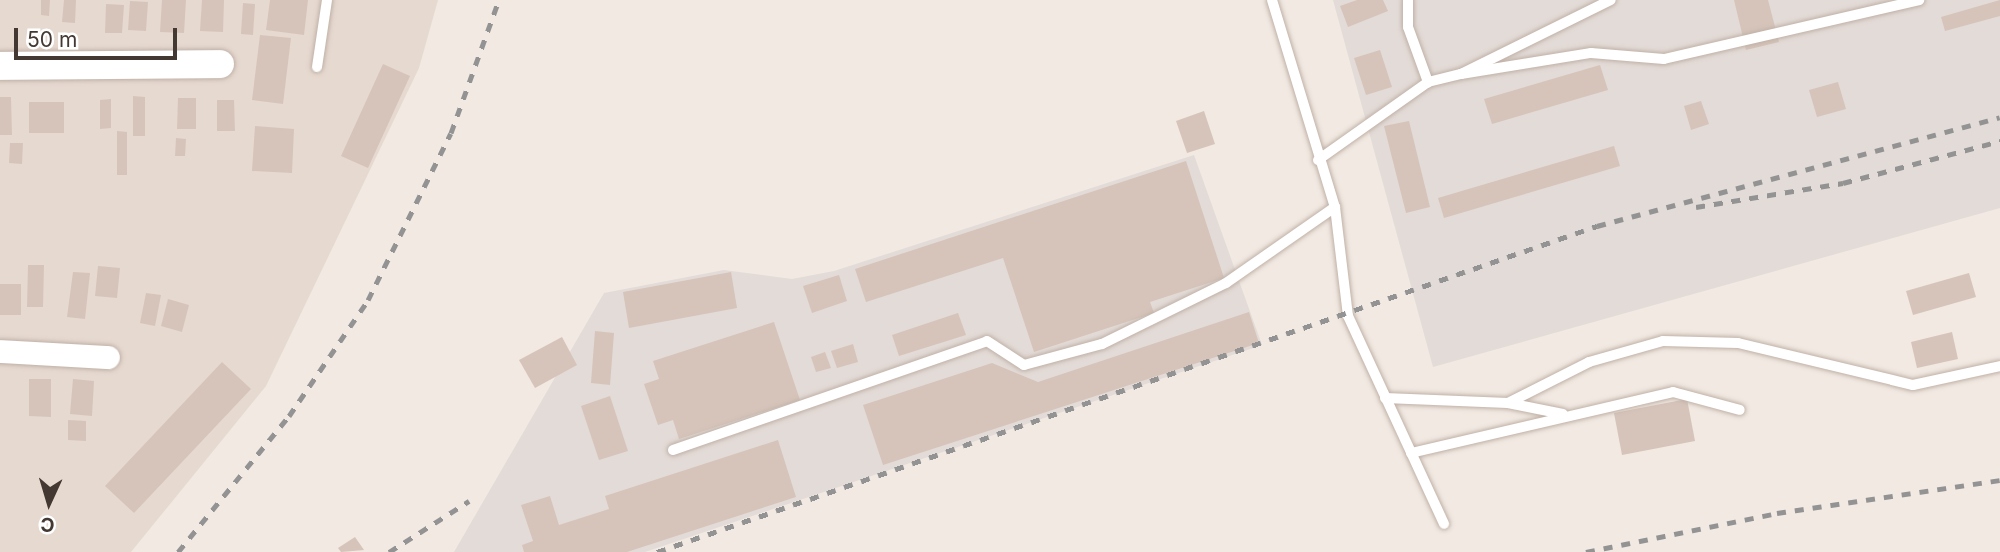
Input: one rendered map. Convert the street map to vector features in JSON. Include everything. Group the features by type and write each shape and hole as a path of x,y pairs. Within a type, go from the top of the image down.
{"street":[{"path":"0,65 220,65"},
{"path":"0,351 108,357"}],"lane":[{"path":"317,67 327,0"},
{"path":"1272,0 1318,160 1335,207 1348,316 1444,524"},
{"path":"1408,0 1408,27 1428,82"},
{"path":"1461,74 1611,0"},
{"path":"1318,160 1428,82 1591,53 1664,59 1919,0"},
{"path":"674,450 987,341 1024,365 1102,344 1226,283 1335,207"},
{"path":"1508,403 1589,362 1663,341 1738,343 1913,385 2000,366"},
{"path":"1411,453 1568,414 1673,392 1740,410"},
{"path":"1385,398 1508,403 1568,414"}],"shaded area":[{"path":"0,0 438,0 419,68 266,386 131,552 0,552"},
{"path":"1333,0 2000,0 2000,208 1433,367"},
{"path":"1194,155 1262,345 645,552 454,552 604,293 724,270 792,279 834,271"}],"building":[{"path":"41,0 50,0 49,16 41,15"},
{"path":"64,0 76,0 75,23 62,22"},
{"path":"162,0 186,0 184,33 160,32"},
{"path":"202,0 224,0 223,32 200,31"},
{"path":"270,0 308,0 304,35 266,30"},
{"path":"1357,0 1383,0 1388,11 1348,27 1340,6"},
{"path":"1734,0 1768,0 1779,42 1746,50"},
{"path":"2000,0 2000,16 1945,31 1941,17"},
{"path":"130,1 148,2 146,31 128,30"},
{"path":"243,3 255,4 253,35 241,34"},
{"path":"106,4 124,5 122,33 105,33"},
{"path":"260,35 291,38 283,104 252,100"},
{"path":"1380,50 1392,87 1366,95 1354,58"},
{"path":"383,64 410,76 368,168 341,156"},
{"path":"1600,65 1608,90 1492,124 1484,99"},
{"path":"1838,82 1846,109 1817,117 1809,90"},
{"path":"133,96 145,97 145,136 133,136"},
{"path":"0,97 11,97 12,135 0,135"},
{"path":"178,98 196,98 196,129 177,129"},
{"path":"111,99 111,128 100,129 100,100"},
{"path":"217,100 234,100 235,131 217,131"},
{"path":"1701,101 1709,124 1691,130 1684,106"},
{"path":"29,102 64,102 64,133 29,133"},
{"path":"1204,111 1215,144 1187,153 1176,121"},
{"path":"1409,121 1430,207 1406,213 1384,126"},
{"path":"255,126 294,129 292,173 252,171"},
{"path":"117,131 127,132 127,175 117,175"},
{"path":"176,138 186,139 185,156 175,156"},
{"path":"10,143 23,143 22,164 9,163"},
{"path":"1614,146 1620,166 1444,218 1438,198"},
{"path":"1186,161 1224,278 1150,302 1154,313 1034,352 1003,258 866,302 855,269"},
{"path":"28,265 44,265 43,307 27,307"},
{"path":"98,266 120,268 117,298 95,296"},
{"path":"73,272 90,273 85,319 67,317"},
{"path":"731,272 737,308 629,328 623,292"},
{"path":"1969,273 1976,297 1913,315 1906,291"},
{"path":"839,275 847,301 812,313 803,286"},
{"path":"0,284 21,284 21,315 0,315"},
{"path":"146,293 161,295 155,326 140,323"},
{"path":"168,299 189,305 182,332 161,326"},
{"path":"1249,312 1259,343 883,465 863,405 992,363 1038,382"},
{"path":"958,313 966,335 899,356 892,335"},
{"path":"774,322 800,400 679,439 673,420 658,425 644,384 659,379 653,361"},
{"path":"595,331 614,333 610,385 591,383"},
{"path":"1952,332 1958,359 1917,368 1911,342"},
{"path":"562,337 577,365 535,388 519,360"},
{"path":"853,344 858,362 837,368 831,351"},
{"path":"825,352 831,368 816,372 811,357"},
{"path":"222,362 251,389 134,513 105,486"},
{"path":"29,379 51,379 51,417 29,416"},
{"path":"73,379 94,381 92,416 70,414"},
{"path":"610,396 628,451 599,460 581,406"},
{"path":"1687,399 1695,441 1622,455 1614,413"},
{"path":"68,420 86,421 86,441 68,440"},
{"path":"778,440 796,497 627,552 524,552 522,545 533,541 521,505 550,496 559,525 609,509 605,496"},
{"path":"355,537 364,550 341,552 338,548"}],"railway":[{"path":"178,552 289,416 368,300 451,133 499,0"},
{"path":"657,552 1597,226 2000,117"},
{"path":"1696,207 1843,183 2000,141"},
{"path":"1586,552 1777,513 2000,480"},
{"path":"389,552 469,501"}]}
